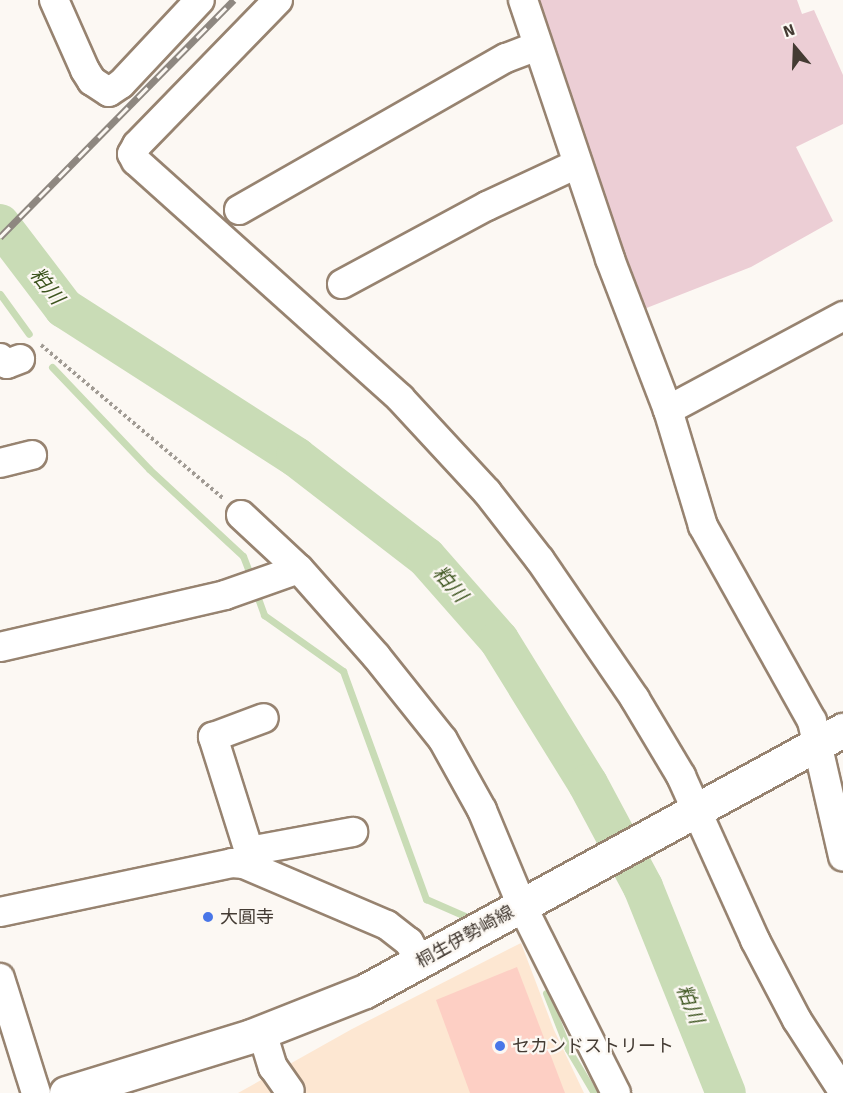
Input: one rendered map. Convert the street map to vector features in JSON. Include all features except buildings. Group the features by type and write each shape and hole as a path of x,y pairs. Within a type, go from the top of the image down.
{"main road":[{"name":"桐生伊勢崎線","path":"66,1093 262,1032 365,991 831,737"}],"street":[{"path":"54,0 85,70 92,81 109,92 121,84 190,4"},
{"path":"278,0 137,145 132,154 136,161 400,398 487,492 540,560 635,699 695,812 755,940 797,1020 843,1091"},
{"path":"523,0 577,164 668,410 703,526 812,721 831,737 843,856"},
{"path":"239,210 506,58 538,46"},
{"path":"342,285 487,206 577,164"},
{"path":"668,410 843,316"},
{"path":"0,463 32,455"},
{"path":"241,515 299,569 376,656 443,740 482,810 616,1093"},
{"path":"0,647 225,595 299,569"},
{"path":"264,718 213,737 247,858 387,925 409,942 420,962"},
{"path":"0,912 247,858 353,832"},
{"path":"0,978 36,1093"},
{"path":"262,1032 273,1067 290,1091"}],"path":[{"path":"10,358 40,344 50,350 241,515"}],"shaded area":[{"path":"537,0 797,0 802,14 814,10 843,75 843,124 796,147 833,221 751,267 644,309"},
{"path":"521,943 554,1030 584,1093 238,1093 352,1029"}],"waterway":[{"name":"粕川","path":"0,224 64,308 296,457 426,557 499,640 588,784 643,887 726,1093"},
{"path":"0,294 29,334"},
{"path":"52,367 149,469 243,556 252,580"},
{"path":"255,590 264,615 343,671 426,899 465,916"},
{"path":"546,993 568,1049 594,1093"}],"railway":[{"path":"0,237 234,0"}],"place":[{"name":"大圓寺","path":"208,917"},
{"name":"セカンドストリート","path":"500,1046"}]}
